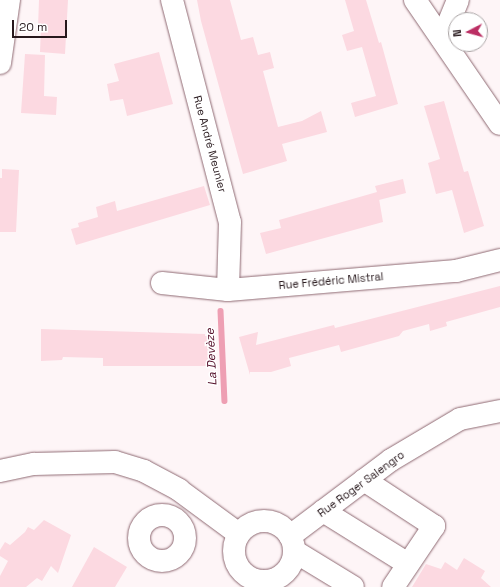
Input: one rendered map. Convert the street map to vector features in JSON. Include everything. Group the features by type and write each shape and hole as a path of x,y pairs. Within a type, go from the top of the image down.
{"street":[{"path":"0,62 9,0"},
{"name":"Rue André Meunier","path":"172,0 230,222 228,290"},
{"path":"415,0 500,124"},
{"path":"442,39 458,0"},
{"name":"Rue Frédéric Mistral","path":"162,283 228,290 456,271 500,260"},
{"name":"Rue Roger Salengro","path":"292,544 323,511 391,460 460,419 500,411"},
{"path":"0,471 34,464 115,462 144,471 179,490 239,534"},
{"path":"364,480 434,526 393,587"},
{"path":"179,523 195,501"},
{"path":"323,511 408,564"},
{"path":"265,521 275,523 284,528 292,544 293,560 283,575 259,584 242,572 236,564 233,554 234,543 239,534 246,526 255,522 265,521"},
{"path":"292,544 353,587"}],"building":[{"path":"39,0 68,0 65,54 40,52 41,27 38,27"},
{"path":"197,0 230,0 241,40 253,37 258,55 270,52 274,68 263,71 278,127 302,121 321,111 327,132 282,144 287,161 243,174 201,21"},
{"path":"345,0 366,0 379,43 381,42 398,104 355,117 351,103 376,96 362,47 347,51 342,35 354,31"},
{"path":"159,52 173,104 127,116 123,99 110,101 107,84 119,81 114,64"},
{"path":"25,54 45,55 44,96 57,97 56,115 21,113"},
{"path":"444,101 464,172 468,171 484,226 464,233 452,190 436,194 428,163 440,159 424,106"},
{"path":"2,169 19,170 16,232 0,232 0,178 2,178"},
{"path":"403,179 406,193 379,200 383,222 266,254 260,233 281,228 279,220 377,192 375,186"},
{"path":"204,186 210,205 76,245 71,229 79,227 78,223 98,217 96,207 115,201 117,211"},
{"path":"500,286 500,307 446,322 447,326 430,331 429,324 403,331 399,336 341,352 339,345 289,358 291,366 271,372 250,372 250,375 239,337 258,332 256,345 334,325 335,328"},
{"path":"41,329 205,334 205,336 213,336 212,366 103,366 103,358 63,357 62,360 41,361"},
{"path":"44,520 71,535 58,573 51,566 42,581 37,578 26,587 0,587 0,576 8,561 0,556 0,550 5,542 10,545 25,532 28,527 34,530"},
{"path":"94,547 127,567 115,587 72,587"},
{"path":"464,558 485,571 481,578 491,587 412,587 426,564 441,569 445,562 457,570"}],"waterway":[{"name":"La Devèze","path":"221,311 225,401"}]}
